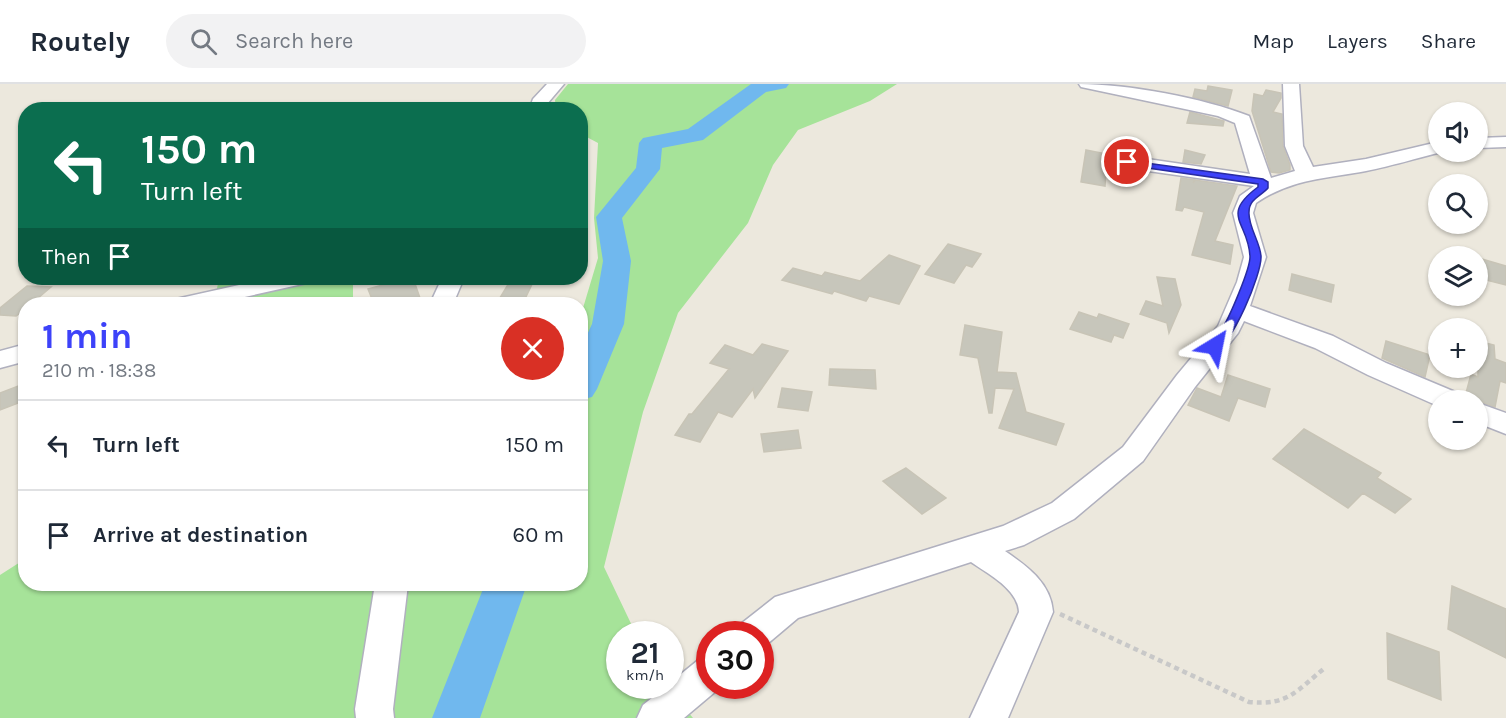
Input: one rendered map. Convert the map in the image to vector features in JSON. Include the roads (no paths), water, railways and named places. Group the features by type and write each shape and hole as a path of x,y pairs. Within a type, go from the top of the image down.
{"street":[{"path":"540,102 556,84"},
{"path":"1087,84 1223,112 1243,120 1263,185"},
{"path":"1291,84 1294,146 1306,172"},
{"path":"1488,142 1506,142"},
{"path":"770,621 787,607 1013,536 1063,511 1133,454 1186,381 1229,328 1255,257 1243,213 1247,200 1263,185 1306,172 1358,166 1428,149"},
{"path":"1127,162 1263,185"},
{"path":"215,297 268,285"},
{"path":"1237,310 1324,342 1377,369 1428,391"},
{"path":"0,360 18,354"},
{"path":"1488,416 1506,424"},
{"path":"975,547 1029,588 1038,603 989,718"},
{"path":"375,718 374,709 390,591"},
{"path":"656,718 696,684"}],"waterway":[{"path":"588,370 608,324 617,261 609,217 648,169 651,143 695,135 760,87 779,84"},
{"path":"456,718 503,591"}]}
